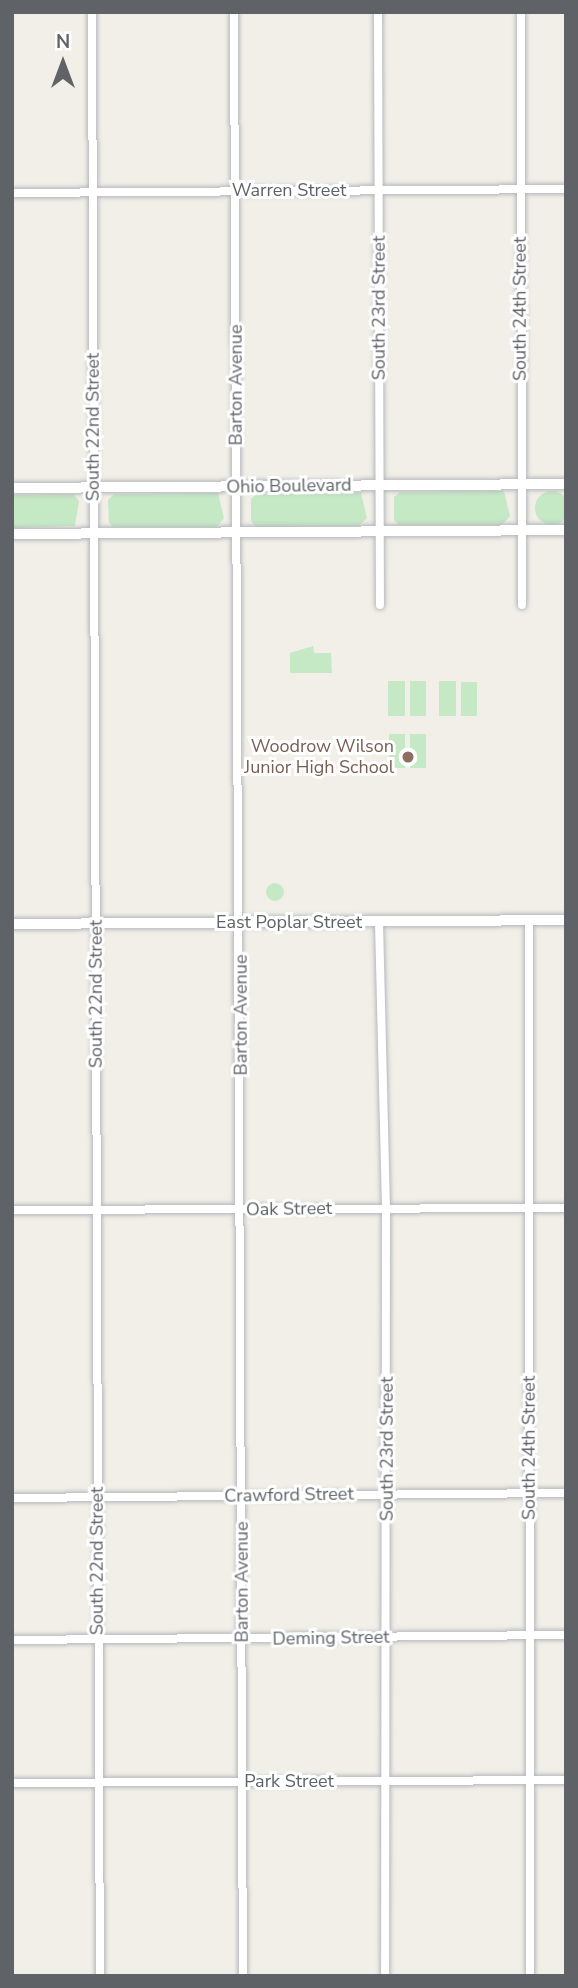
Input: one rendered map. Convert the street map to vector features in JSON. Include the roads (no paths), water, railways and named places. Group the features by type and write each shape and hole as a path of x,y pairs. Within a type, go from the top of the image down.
{"main road":[{"name":"East Poplar Street","path":"12,924 566,920"}],"street":[{"name":"South 22nd Street","path":"92,12 96,1639 100,1781 100,1976"},
{"name":"Barton Avenue","path":"234,12 242,1209 243,1976"},
{"name":"South 23rd Street","path":"378,12 380,604"},
{"name":"South 24th Street","path":"521,12 522,605"},
{"name":"Warren Street","path":"12,193 566,189"},
{"name":"Ohio Boulevard","path":"12,488 566,484"},
{"path":"12,534 566,530"},
{"name":"South 24th Street","path":"528,920 530,1976"},
{"name":"South 23rd Street","path":"379,922 386,1208 385,1976"},
{"name":"Oak Street","path":"12,1210 566,1208"},
{"name":"Crawford Street","path":"12,1497 566,1493"},
{"name":"Deming Street","path":"12,1640 566,1635"},
{"name":"Park Street","path":"12,1783 566,1780"}],"place":[{"name":"Woodrow Wilson Junior High School","path":"408,757"}]}
